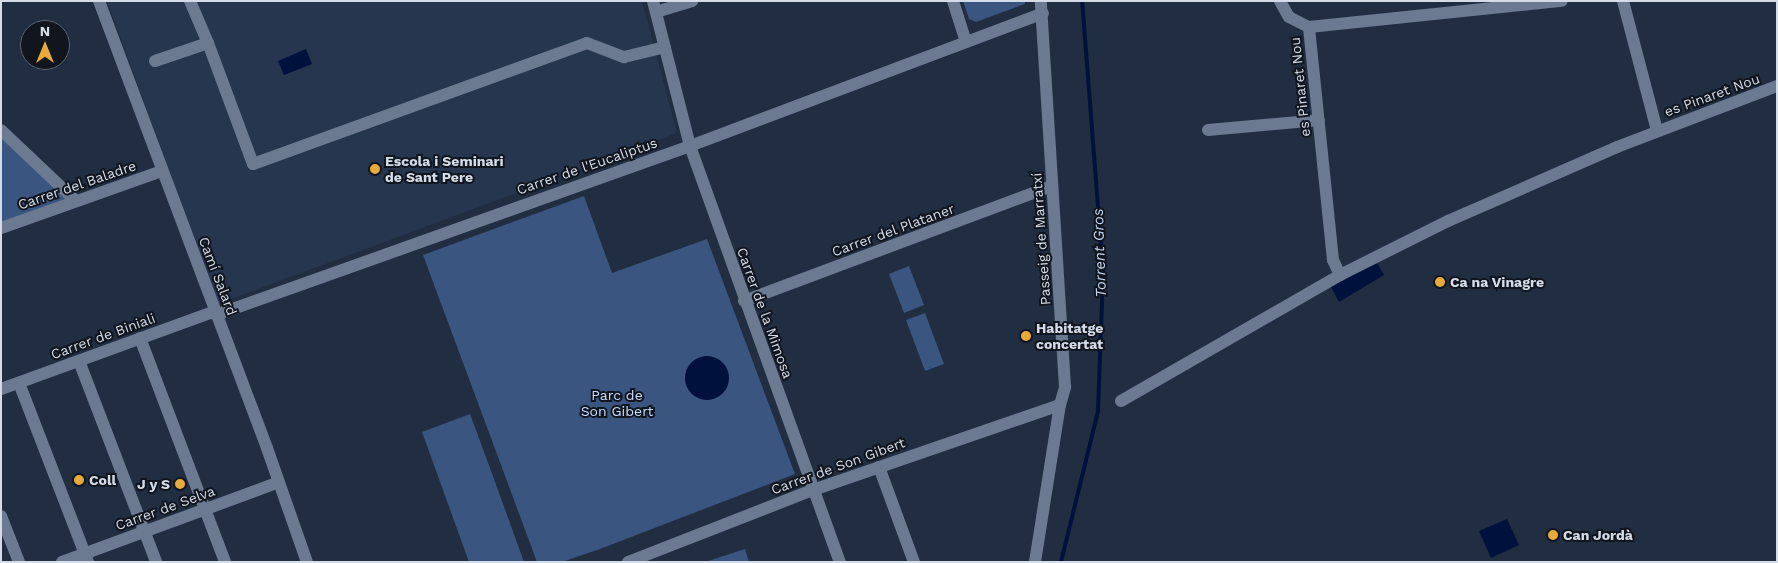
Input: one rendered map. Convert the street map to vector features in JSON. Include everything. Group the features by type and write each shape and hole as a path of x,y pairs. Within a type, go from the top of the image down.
{"street":[{"name":"Camí Salard","path":"99,1 279,482 307,562"},
{"path":"190,1 208,43 252,164 587,43 624,57 664,47"},
{"path":"654,7 692,1"},
{"path":"953,1 966,42"},
{"path":"1280,1 1289,17 1309,28"},
{"name":"es Pinaret Nou","path":"1340,275 1333,260 1309,28 1562,1"},
{"name":"es Pinaret Nou","path":"1623,1 1657,131"},
{"name":"Carrer de la Mimosa","path":"654,7 690,146 744,301 840,562"},
{"name":"Carrer de l'Eucaliptus","path":"216,313 690,146 966,42 1042,7"},
{"name":"Passeig de Marratxí","path":"1035,562 1060,404 1065,387 1042,7"},
{"path":"155,60 208,43"},
{"name":"es Pinaret Nou","path":"1121,401 1340,275 1448,220 1657,131 1777,86"},
{"path":"1208,130 1319,120"},
{"path":"1,130 76,201"},
{"name":"Carrer del Baladre","path":"1,228 162,171"},
{"name":"Carrer del Plataner","path":"744,301 1052,186"},
{"name":"Carrer de Biniali","path":"1,389 140,338 216,313"},
{"path":"140,338 225,562"},
{"path":"79,361 156,562"},
{"path":"19,383 86,558"},
{"name":"Carrer de Son Gibert","path":"628,562 813,490 1060,404"},
{"path":"879,467 914,562"},
{"name":"Carrer de Selva","path":"62,562 86,558 144,531 279,482"},
{"path":"1,516 19,562"}],"shaded area":[{"name":"Escola i Seminari de Sant Pere","path":"107,1 642,1 677,133 218,304"},
{"path":"306,49 312,64 284,75 278,61"},
{"path":"1377,263 1384,275 1339,302 1331,287"},
{"path":"703,356 711,356 723,362 729,378 723,394 711,400 703,400 691,394 685,382 685,374 691,362"},
{"path":"1507,519 1519,545 1491,558 1479,531"}],"green space":[{"path":"963,1 1025,1 1025,4 976,22 969,19"},
{"path":"1,130 76,201 1,228"},
{"name":"Parc de Son Gibert","path":"584,196 612,273 707,239 795,474 562,562 537,562 423,255"},
{"path":"909,266 924,305 904,313 889,274"},
{"path":"925,313 944,364 925,371 906,320"},
{"path":"470,414 524,562 469,562 422,432"},
{"path":"745,549 749,562 705,562"}],"waterway":[{"name":"Torrent Gros","path":"1061,562 1098,411 1103,272 1082,1"}],"place":[{"name":"Escola i Seminari de Sant Pere","path":"375,169"},
{"name":"Ca na Vinagre","path":"1440,282"},
{"name":"Habitatge concertat","path":"1026,336"},
{"name":"Coll","path":"79,480"},
{"name":"J y S","path":"180,484"},
{"name":"Can Jordà","path":"1553,535"}]}
